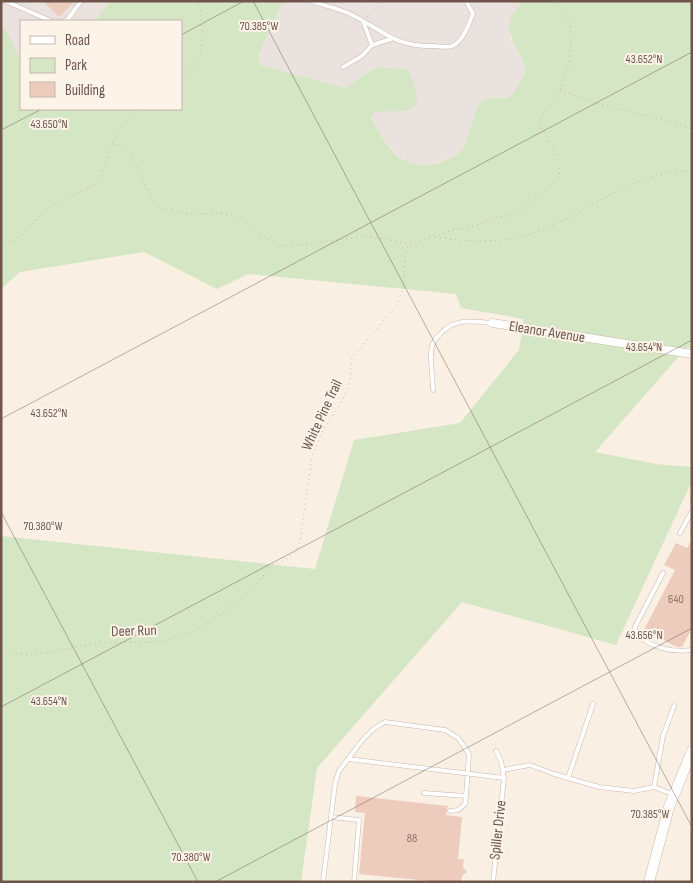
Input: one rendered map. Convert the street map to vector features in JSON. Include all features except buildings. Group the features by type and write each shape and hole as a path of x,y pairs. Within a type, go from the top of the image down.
{"main road":[{"path":"649,882 669,807 692,751"}],"street":[{"name":"Eleanor Avenue","path":"492,323 692,354"}],"lane":[{"path":"5,1 49,20"},
{"path":"66,20 81,1"},
{"path":"311,1 346,12 391,39 412,45 428,46 452,46 459,42 473,14 466,1"},
{"path":"363,21 372,45"},
{"path":"343,67 362,56 372,45 391,39"},
{"path":"433,390 432,347 437,338 446,328 457,322 492,323"},
{"path":"680,533 692,511"},
{"path":"663,573 635,627 635,633 652,644 666,649 680,652 692,650"},
{"path":"568,778 593,704"},
{"path":"654,786 663,736 674,706"},
{"path":"323,882 335,784 339,771 376,726 385,722 445,730 458,738 469,754 466,796 465,804 458,810 450,811"},
{"name":"Spiller Drive","path":"493,882 504,778 496,751"},
{"path":"348,759 504,778"},
{"path":"503,770 530,765 599,787 634,791 654,786 674,795"},
{"path":"424,793 466,796"},
{"path":"331,817 359,820 354,882"}],"path":[{"path":"182,77 196,65 201,49 202,21 199,1"},
{"path":"363,21 381,5 382,1"},
{"path":"113,144 121,144 129,151 154,203 163,209 180,213 225,213 242,218 260,234 278,244 293,246 367,236 409,244 456,229 469,228 496,217 509,216 520,211 553,184 559,175 560,163 553,146 541,127 540,120 560,90 569,64 571,40 570,23 561,10 549,1"},
{"path":"560,90 594,103 676,123 692,129"},
{"path":"1,248 23,235 43,212 60,200 95,185 119,130 139,110"},
{"path":"432,237 489,242 516,238 547,228 635,183 666,173 692,172"},
{"name":"White Pine Trail","path":"271,565 284,561 295,552 300,542 312,456 322,432 342,402 350,380 352,358 396,306 403,289 404,265 409,244"},
{"name":"Deer Run","path":"1,652 32,655 98,642 159,642 193,631 222,614 255,588 271,565"}],"shaded area":[{"path":"1,1 110,1 96,20 20,20 20,59 5,29 1,34"},
{"path":"283,1 355,1 363,3 371,1 521,1 511,20 510,39 525,66 525,71 514,95 508,98 489,97 480,104 469,136 462,149 451,158 438,163 409,164 401,159 388,145 371,119 374,113 383,110 399,111 406,69 379,67 345,88 261,65 258,56"}],"green space":[{"path":"110,1 283,1 258,56 261,65 345,88 379,67 406,69 411,76 416,90 417,100 415,106 404,111 374,113 371,119 395,153 410,163 420,165 441,162 457,154 466,143 476,112 481,103 486,99 509,97 514,93 523,77 525,66 511,37 510,21 521,1 692,1 692,348 687,347 595,452 656,464 692,467 692,485 690,485 616,645 462,602 317,768 301,882 1,882 1,536 315,569 354,440 460,423 519,350 524,319 461,308 456,294 248,274 217,289 144,252 20,272 1,289 1,34 5,28 20,59 20,110 182,110 182,20 96,20"}]}
